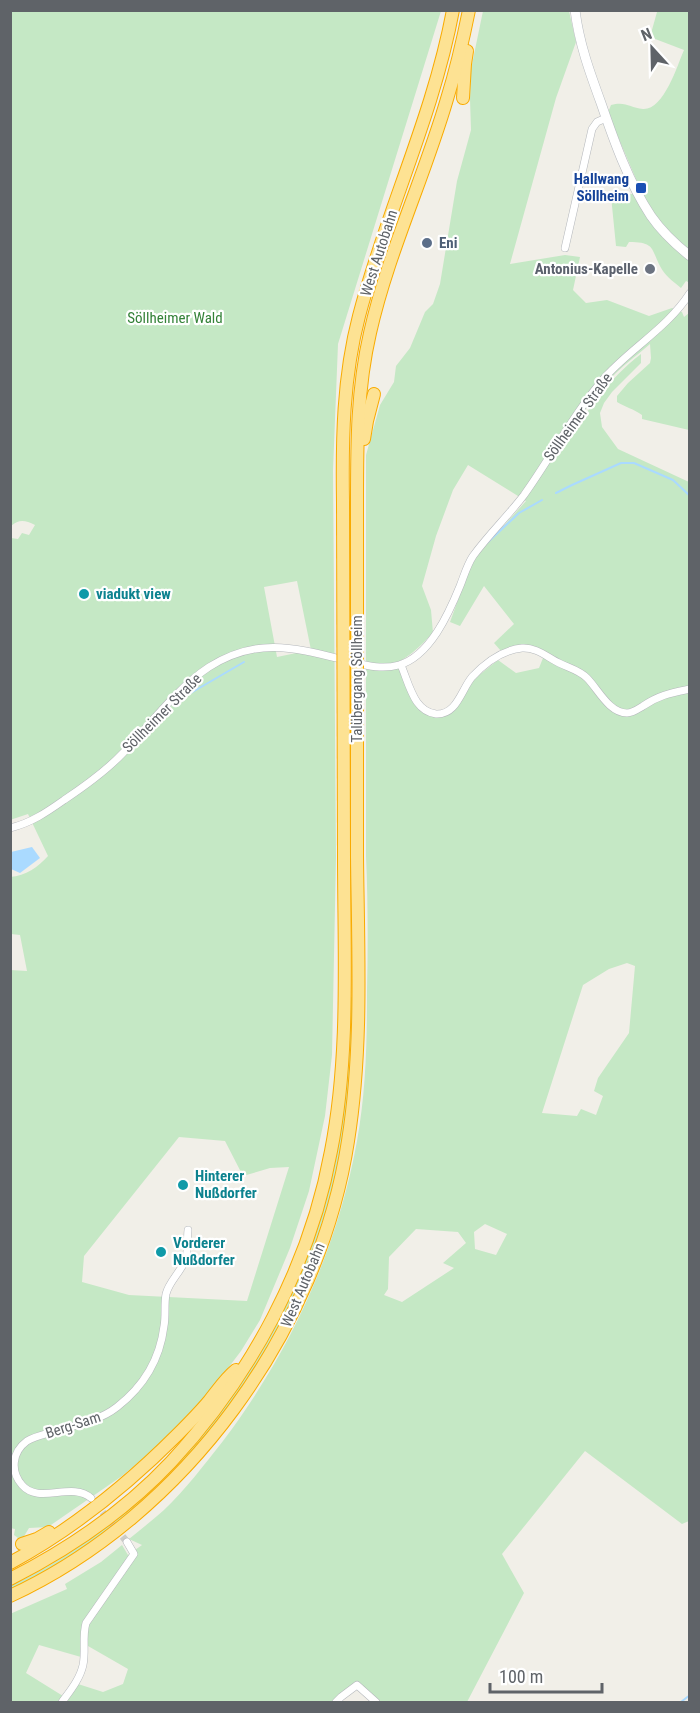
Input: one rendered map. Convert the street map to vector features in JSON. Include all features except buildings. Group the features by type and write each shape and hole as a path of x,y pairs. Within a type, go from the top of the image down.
{"highway":[{"name":"West Autobahn","path":"343,502 345,395 355,334 370,277 435,88 446,50 453,10"},
{"name":"West Autobahn","path":"357,501 357,435 360,395 370,333 386,273 447,100 469,10"},
{"path":"463,38 467,51 463,98"},
{"path":"357,466 363,451 366,421 374,394"},
{"name":"Talübergang Söllheim","path":"357,501 357,856"},
{"name":"Talübergang Söllheim","path":"343,502 344,856"},
{"name":"West Autobahn","path":"10,1579 36,1566 82,1537 129,1501 171,1462 215,1410 249,1360 274,1315 302,1253 319,1202 332,1151 345,1029 344,856"},
{"name":"West Autobahn","path":"10,1596 64,1566 105,1539 147,1505 184,1468 225,1421 260,1372 289,1321 314,1265 328,1224 348,1142 356,1071 357,856"},
{"path":"10,1563 73,1526 136,1474 207,1403 228,1377 249,1360"},
{"path":"22,1544 37,1539 69,1520 90,1512"}],"street":[{"path":"575,10 582,46 606,118 634,185 651,217 673,243 690,256"},
{"path":"565,248 592,129 597,122 606,118"},
{"name":"Söllheimer Straße","path":"10,828 23,825 44,814 98,777 174,697 206,669 228,656 244,650 276,647 309,651 374,667 401,665 414,657 428,645 449,612 471,559 523,496 585,405 607,376 668,321 690,293"},
{"path":"401,665 416,701 424,710 432,714 447,712 454,706 472,678 491,660 520,648 530,648 577,670 612,707 623,713 632,713 657,696 690,689"},
{"name":"Berg-Sam","path":"91,1498 76,1491 41,1493 25,1488 15,1473 15,1456 23,1445 34,1438 109,1413 148,1374 162,1343 166,1295 186,1257 188,1230"},
{"path":"62,1702 78,1678 83,1665 85,1647 83,1633 86,1623 134,1554 127,1542"},
{"path":"336,1702 357,1685 376,1702"}],"green space":[{"name":"Söllheimer Wald","path":"10,11 441,11 338,344 333,470 336,857 332,1055 325,1116 309,1191 290,1248 260,1320 241,1351 213,1388 159,1445 122,1476 48,1527 29,1528 23,1538 14,1535 15,1529 10,1528 10,970 27,971 20,935 11,934 10,877 31,870 48,856 28,814 10,820 11,538 18,539 22,533 29,535 35,525 22,521 11,526","holes":["297,581 311,650 277,657 264,587","179,1137 225,1141 243,1176 270,1168 289,1167 247,1301 129,1295 82,1282 84,1256"]},
{"path":"483,11 569,11 576,42 556,98 510,264 565,255 580,257 573,290 586,303 607,300 649,316 672,308 682,312 684,317 689,313 689,430 642,419 642,415 617,402 617,396 628,383 650,363 650,344 601,388 563,446 608,385 641,354 641,363 604,403 600,413 602,427 618,449 689,482 689,1521 682,1524 585,1451 502,1554 524,1593 467,1702 380,1702 356,1682 333,1702 11,1702 10,1614 67,1589 65,1584 101,1562 122,1545 128,1555 142,1545 129,1539 164,1510 195,1477 247,1407 269,1372 308,1299 337,1222 357,1141 366,1048 368,941 366,455 380,405 394,382 396,366 410,348 425,312 433,304 440,284 457,181 471,130 471,69","holes":["468,465 526,501 478,554 470,567 450,622 460,626 484,586 514,624 494,643 501,651 538,649 543,658 539,668 516,673 498,660 473,680 442,717 413,701 398,662 412,653 433,633 431,610 422,586 436,536 453,490","627,963 635,966 629,1033 598,1078 594,1091 603,1096 596,1115 581,1109 577,1116 542,1113 583,985 609,969","485,1224 507,1234 496,1255 475,1249 474,1232","416,1229 458,1232 466,1243 443,1263 454,1268 402,1302 384,1295 388,1289 389,1257","39,1645 81,1657 88,1646 128,1669 123,1684 103,1692 78,1684 63,1696 26,1673"]},
{"path":"652,11 689,11 690,283 686,281 681,288 665,273 649,246 629,242 626,247 616,246 611,196 642,193 609,116 609,110 611,105 616,104 643,109 651,107 669,86 684,50 650,37 657,12"},
{"path":"351,997 353,998 350,1077 347,1117 340,1156 325,1217 304,1275 278,1330 246,1381 210,1430 169,1475 124,1516 74,1554 11,1589 10,1586 47,1567 82,1544 148,1491 178,1460 231,1395 274,1328 299,1273 335,1159 346,1093"}],"water":[{"path":"32,847 40,858 20,873 11,869 11,852"}],"waterway":[{"path":"556,493 621,463 634,463 673,480 690,496"},
{"path":"487,543 519,513 542,500"},
{"path":"189,694 244,662"},
{"path":"681,1702 690,1695"}],"tunnel":[{"path":"96,1504 127,1542"}],"place":[{"name":"Hallwang Söllheim","path":"641,188"},
{"name":"Eni","path":"427,243"},
{"name":"Antonius-Kapelle","path":"650,269"},
{"name":"viadukt view","path":"84,594"},
{"name":"Hinterer Nußdorfer","path":"183,1185"},
{"name":"Vorderer Nußdorfer","path":"161,1252"}]}
